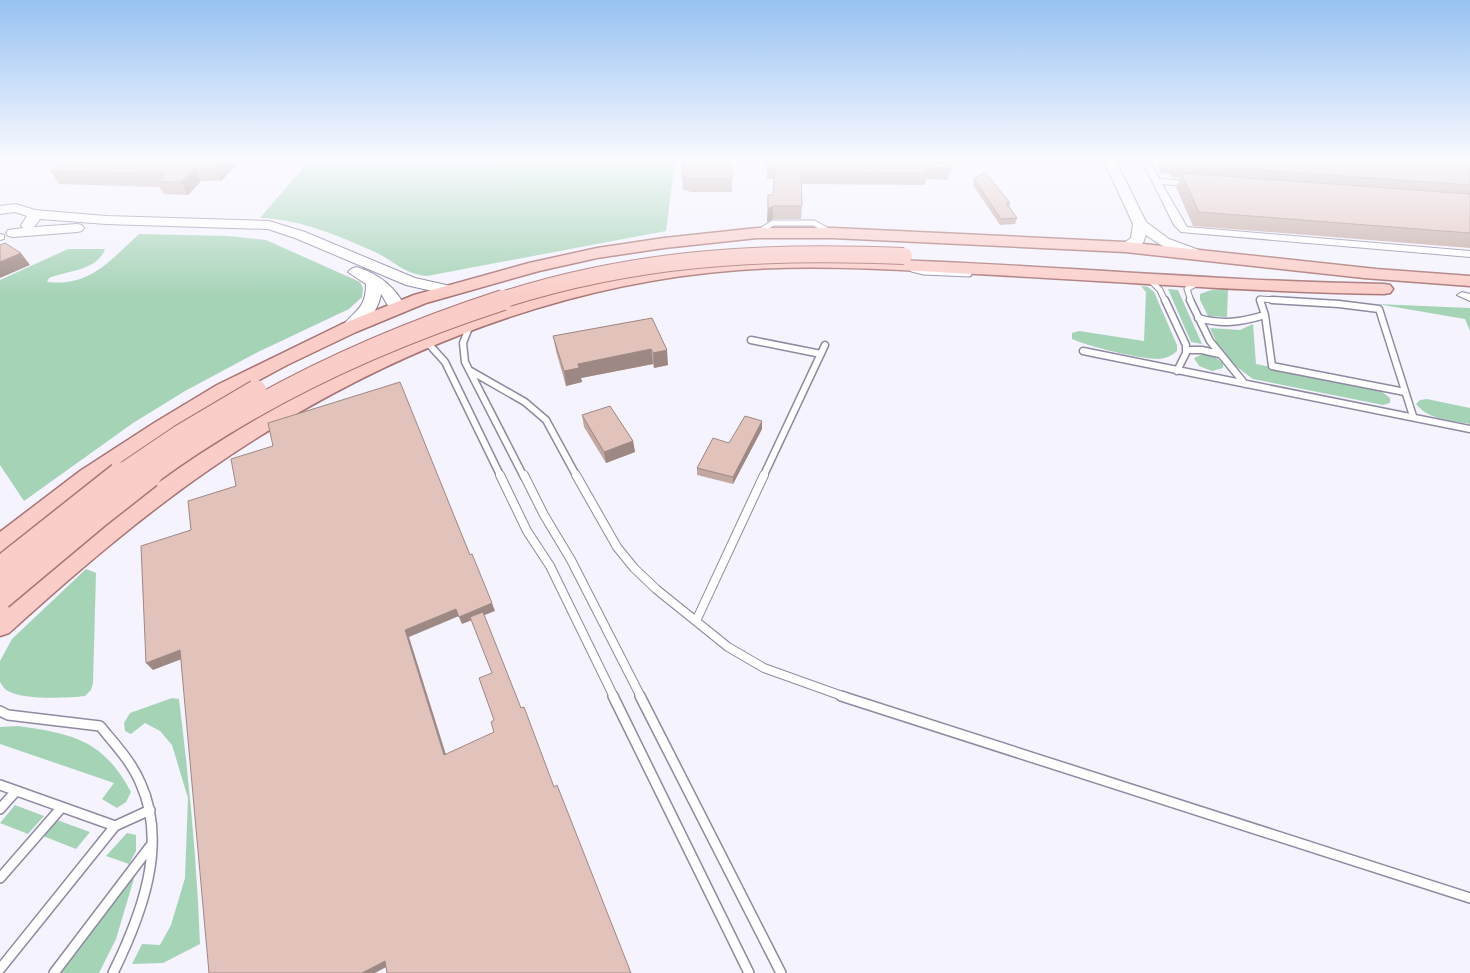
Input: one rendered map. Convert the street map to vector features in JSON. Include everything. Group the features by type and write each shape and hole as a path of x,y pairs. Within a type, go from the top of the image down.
{"main road":[{"path":"0,545 88,477 161,428 224,390 349,328 450,290 535,266 597,253 654,244 758,234 833,233 1126,247 1194,253 1380,281 1468,292"},
{"path":"0,570 62,519 136,464 209,417 276,379 329,353 437,308 546,274 654,254 739,245 796,243 1009,270 1150,280 1302,288 1380,281"},
{"path":"0,597 82,528 160,468 223,427 278,395 331,367 445,318 576,279 641,266 781,253 898,255 1380,281"},
{"path":"3,628 36,593 99,540 144,505 234,442 293,406 427,342 537,302 601,285 666,273 736,265 898,255"},
{"path":"535,266 519,277 516,289 524,299 537,302"},
{"path":"450,290 466,294 473,302 475,316 470,325"},
{"path":"398,309 395,318 398,329 411,338 427,342"},
{"path":"324,341 346,340 361,346 365,350 366,358 361,372"}],"street":[{"path":"10,206 33,214 106,220 269,225 300,235 384,272 412,282 450,290"},
{"path":"1132,206 1140,224 1164,242 1194,253"},
{"path":"1170,206 1179,225 1189,232 1470,254"},
{"path":"0,210 16,208"},
{"path":"4,236 30,223 34,218 33,214"},
{"path":"1126,247 1138,240 1140,224"},
{"path":"4,236 87,228 250,232 280,239 337,262 374,282 395,299 398,309"},
{"path":"349,328 372,305 374,282"}],"lane":[{"path":"1150,280 1160,290 1186,345 1184,359 1177,371"},
{"path":"1197,283 1187,289 1210,343 1246,384"},
{"path":"1405,392 1272,366 1265,315 1260,299 1339,304 1379,309 1413,416"},
{"path":"1198,318 1226,324 1237,324 1265,315"},
{"path":"470,325 462,340 461,348 469,370 544,515 571,560 781,973"},
{"path":"751,340 821,354"},
{"path":"427,342 444,362 527,531 550,566 749,973"},
{"path":"696,621 825,345"},
{"path":"1186,350 1202,350 1220,355"},
{"path":"1083,352 1470,428"},
{"path":"469,370 525,402 546,420 601,521 617,547 634,568 656,589 728,647 745,658 764,668 805,684 1470,898"},
{"path":"3,714 100,726 124,754 141,784 150,810 152,843 143,900 125,950 113,973"},
{"path":"0,785 114,826"},
{"path":"0,809 16,791"},
{"path":"0,878 62,807"},
{"path":"0,969 114,826 150,810"},
{"path":"54,973 152,843"}],"green space":[{"path":"270,206 669,206 666,231 427,276 405,270 375,252 319,229 290,221 260,218"},
{"path":"139,234 228,236 266,240 360,282 363,288 362,297 349,309 258,352 185,391 133,423 24,501 0,465 0,280 68,249 105,249 101,256 89,266 49,278 47,282 76,280 99,270"},
{"path":"1141,286 1148,287 1154,292 1177,345 1175,353 1159,359 1140,357 1091,346 1072,339 1072,333 1079,331 1144,341 1146,292"},
{"path":"1168,289 1178,290 1202,344 1191,342"},
{"path":"1228,289 1227,317 1208,316 1200,300 1200,294 1211,290"},
{"path":"1377,304 1470,308 1470,331 1465,319"},
{"path":"1253,324 1256,364 1377,388 1390,398 1390,403 1383,405 1253,379 1234,365 1218,346 1210,328 1240,330"},
{"path":"1203,354 1213,356 1223,363 1223,368 1212,371 1199,366 1194,358"},
{"path":"1427,399 1470,408 1470,424 1440,418 1427,413 1416,404 1420,400"},
{"path":"86,569 96,573 93,683 91,690 85,696 57,698 24,696 7,690 0,682 0,661 12,639"},
{"path":"172,698 179,699 183,729 195,852 200,944 163,963 132,964 142,944 160,945 171,925 185,878 188,798 172,745 160,731 145,723 131,734 125,731 124,723 130,713"},
{"path":"18,726 55,732 85,742 98,750 120,775 131,792 126,802 117,808 102,799 114,783 0,744 0,727"},
{"path":"15,805 44,816 28,834 0,823"},
{"path":"57,820 90,832 76,849 43,836"},
{"path":"127,833 136,835 136,851 129,864 106,856"},
{"path":"135,875 116,939 99,973 60,973"}],"building":[{"path":"992,206 1008,206 1017,218 1001,219"},
{"path":"1196,206 1470,206 1470,233 1199,212"},
{"path":"5,243 21,253 0,262 0,245"},
{"path":"652,318 667,350 653,353 651,349 578,364 579,368 564,371 553,336"},
{"path":"400,382 470,555 472,554 492,603 459,617 456,609 405,630 444,755 494,732 491,722 494,720 479,678 492,673 470,617 483,612 521,708 524,707 554,787 557,785 631,973 387,973 385,961 362,973 209,973 180,650 146,663 141,546 191,530 188,501 236,486 231,459 273,446 268,423"},
{"path":"610,406 633,441 604,452 582,415"},
{"path":"745,416 762,421 733,477 697,468 713,438 729,443"}]}
